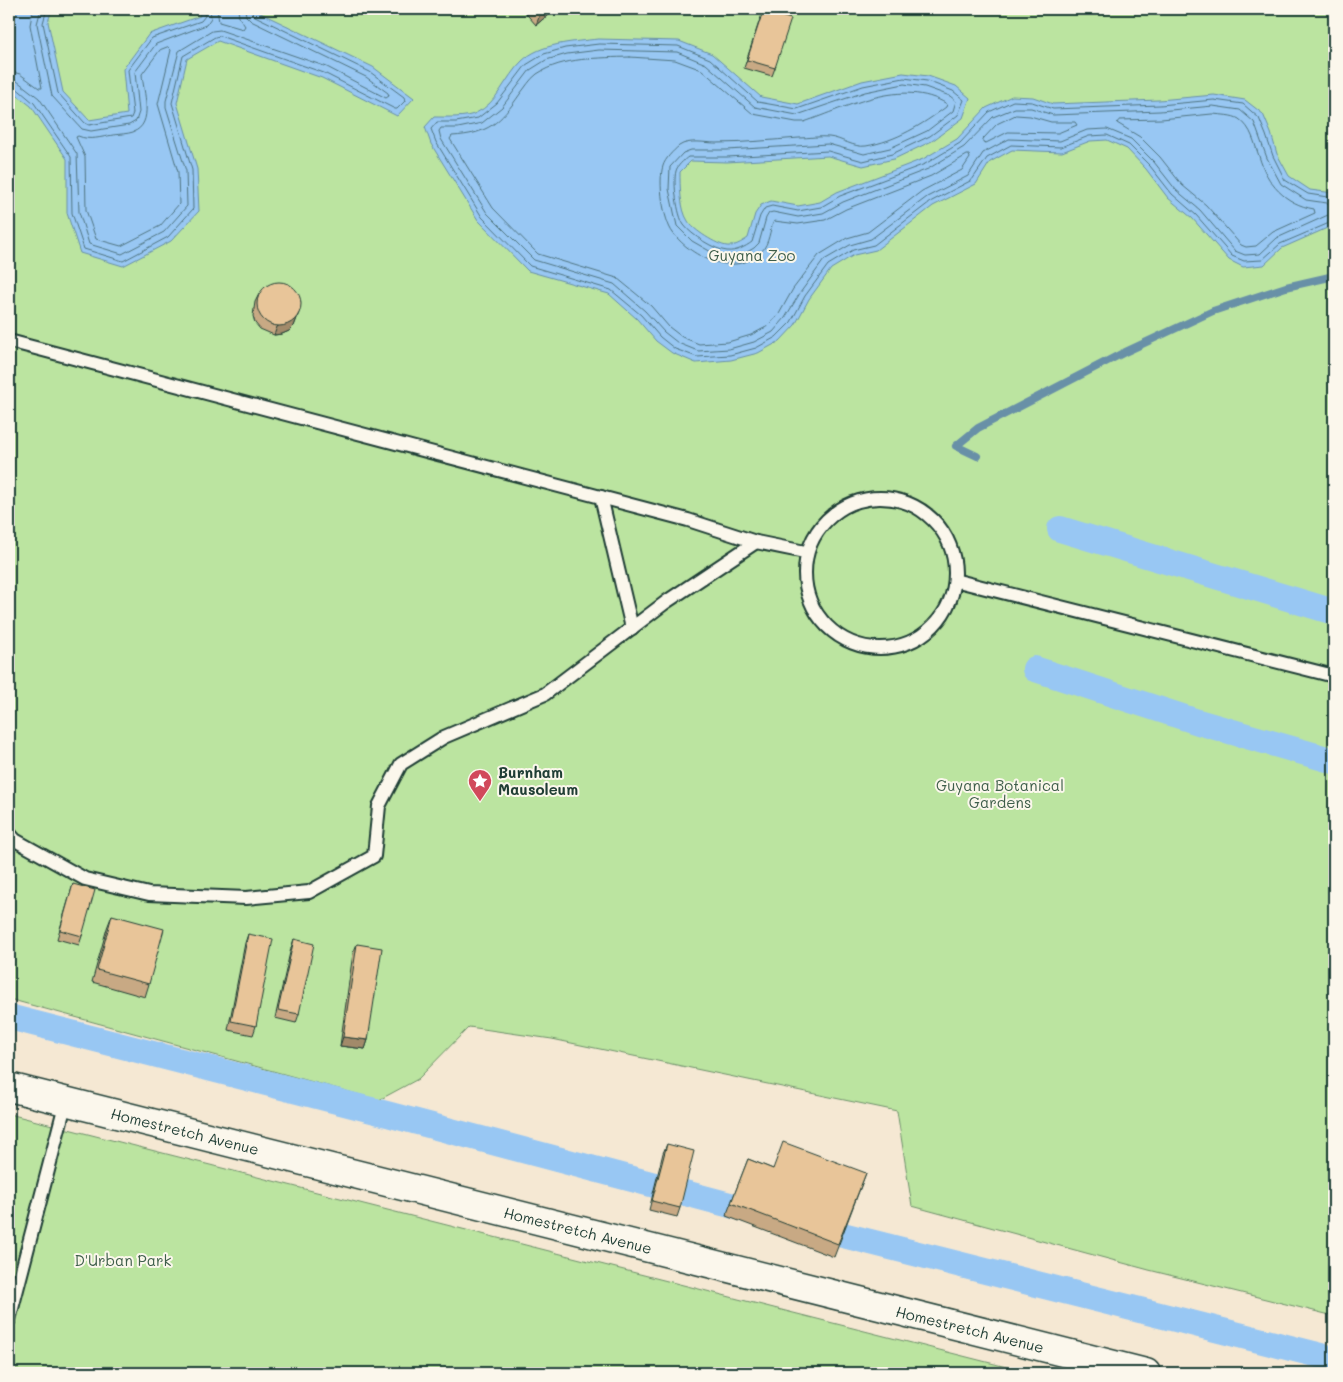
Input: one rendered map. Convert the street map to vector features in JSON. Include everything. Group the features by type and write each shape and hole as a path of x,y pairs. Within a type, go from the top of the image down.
{"main road":[{"name":"Homestretch Avenue","path":"9,1087 1146,1373"}],"lane":[{"path":"9,340 688,520 756,542 805,552"},
{"path":"872,497 908,503 917,505 949,537 958,581 937,627 892,651 854,644 842,641 808,603 805,552 830,514 872,497"},
{"path":"601,498 632,628"},
{"path":"9,833 15,840 85,879 149,894 246,898 309,892 374,856 379,806 401,764 444,738 545,694 666,602 756,542"},
{"path":"958,581 1334,676"},
{"path":"9,1320 13,1288 66,1101"}],"green space":[{"name":"Guyana Botanical Gardens","path":"9,9 1334,9 1334,1316 1149,1270 912,1206 897,1111 552,1039 469,1027 418,1079 379,1100 9,999"},
{"name":"D'Urban Park","path":"9,1114 1030,1373 9,1373"}],"water":[{"path":"9,9 52,9 48,22 63,92 89,120 127,114 123,69 149,34 200,16 198,9 252,9 373,67 414,98 397,116 322,78 218,41 187,59 177,103 197,169 199,211 171,241 123,266 80,253 67,213 67,159 31,106 9,89"},
{"path":"598,39 679,41 712,54 761,97 798,104 862,81 903,73 928,76 956,86 970,98 963,118 932,141 894,159 863,166 828,156 727,162 691,161 680,172 681,197 685,216 700,233 723,245 732,246 748,238 755,214 761,205 771,201 798,206 820,202 837,192 923,159 957,139 986,108 1012,96 1033,97 1053,104 1159,100 1214,95 1245,100 1263,114 1277,154 1289,176 1310,190 1334,193 1334,225 1282,248 1264,265 1243,267 1229,260 1192,218 1168,198 1146,169 1127,149 1107,140 1090,141 1062,152 1012,150 990,162 976,184 933,206 876,250 854,255 831,269 809,299 795,325 780,341 758,353 731,360 696,363 672,353 656,341 637,319 609,294 528,271 478,220 431,144 425,127 434,117 467,116 484,109 496,96 516,67 538,50 558,44"}],"building":[{"path":"763,11 791,19 775,68 747,60"},
{"path":"275,282 283,282 295,288 301,304 295,320 283,326 275,326 263,320 257,308 257,300 263,288"},
{"path":"73,884 95,890 82,936 60,930"},
{"path":"112,915 164,929 149,984 97,970"},
{"path":"248,934 273,939 256,1026 231,1021"},
{"path":"294,939 314,944 299,1014 278,1010"},
{"path":"357,944 382,948 368,1040 343,1037"},
{"path":"783,1142 866,1173 838,1244 731,1203 748,1159 773,1169"},
{"path":"667,1144 694,1151 680,1208 652,1201"}],"waterway":[{"path":"977,456 956,446 978,428 1123,353 1213,311 1286,287 1334,276"},
{"path":"1060,529 1334,612"},
{"path":"1035,669 1198,722 1334,761"},
{"path":"9,1017 387,1114 764,1214"},
{"path":"807,1226 1334,1359"}],"place":[{"name":"Burnham Mausoleum","path":"480,802"}],"park label":[{"name":"Guyana Zoo","path":"752,255"}]}
